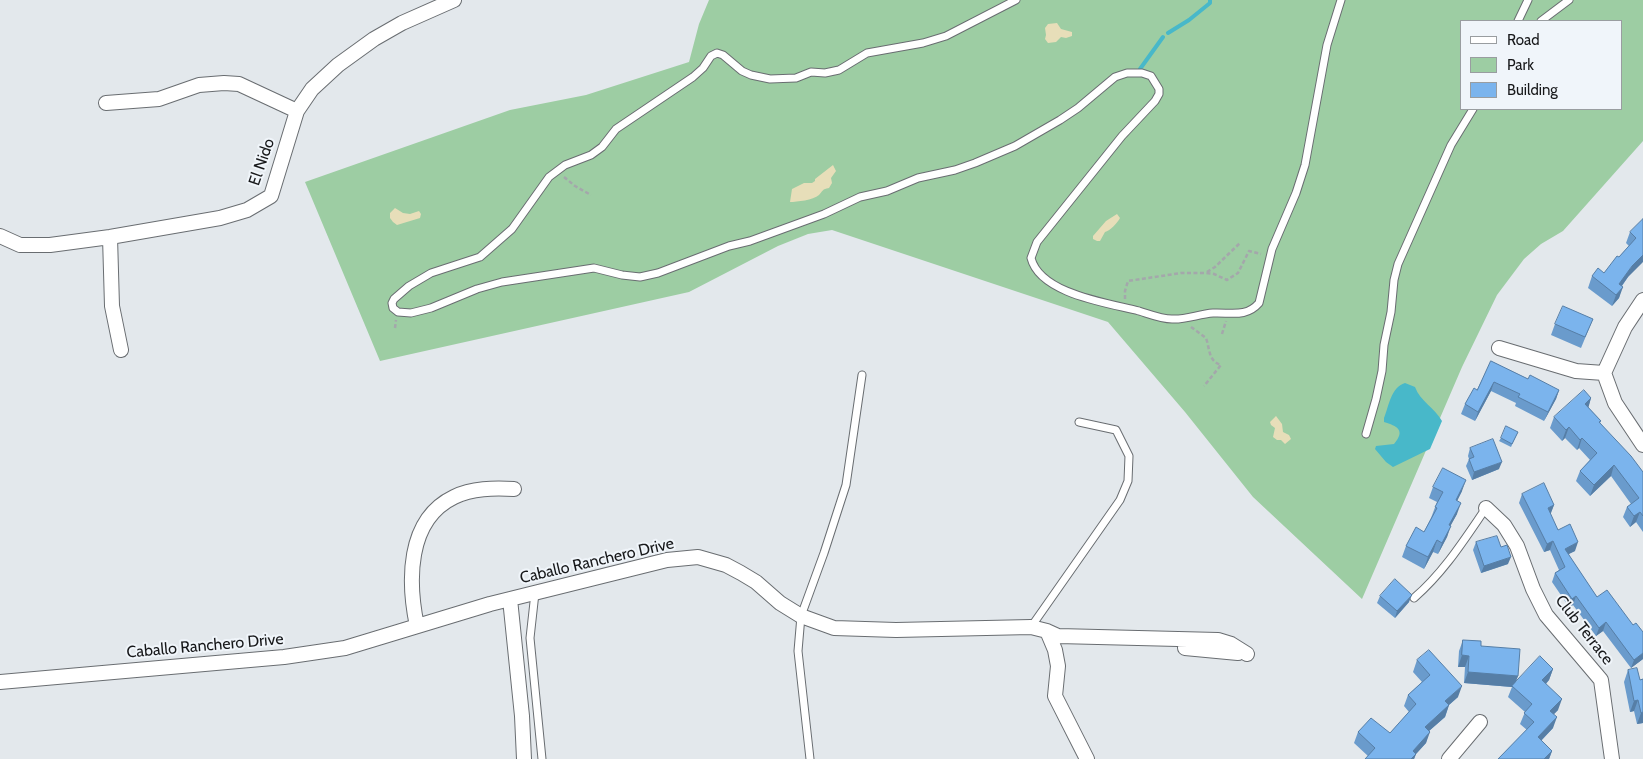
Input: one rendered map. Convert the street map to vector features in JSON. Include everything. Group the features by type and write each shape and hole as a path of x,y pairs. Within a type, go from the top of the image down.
{"street":[{"name":"El Nido","path":"0,236 20,245 50,246 220,218 247,210 271,196 296,111 312,89 345,60 402,23 454,0"},
{"path":"106,103 159,99 199,85 224,83 239,84 296,111"},
{"path":"110,237 112,306 121,350"},
{"path":"1643,300 1624,327 1604,373 1614,403 1643,445"},
{"path":"1499,348 1576,371 1604,373"},
{"path":"417,626 411,583 415,550 425,523 442,504 454,496 482,489 514,489"},
{"name":"Club Terrace","path":"1486,508 1504,525 1517,546 1533,589 1546,615 1601,680 1612,759"},
{"name":"Caballo Ranchero Drive","path":"0,682 284,657 345,648 535,592 667,560 698,557 726,565 741,573 756,582 780,603 800,616 827,627 857,630 1032,626 1053,634 1218,640 1231,644 1247,654"},
{"path":"510,599 522,716 524,759"},
{"path":"1053,634 1058,666 1055,696 1087,759"},
{"path":"1449,759 1480,722"}],"lane":[{"path":"1016,0 946,36 923,43 867,53 839,70 825,73 811,72 796,78 760,78 742,71 723,55 716,53 711,56 703,68 693,77 616,129 602,147 590,155 565,165 549,177 512,229 489,250 480,257 431,273 409,286 394,298 392,304 394,309 398,312 411,313 431,308 477,289 502,282 594,268 640,277 658,273 729,246 824,214 860,197 887,191 918,178 955,170 1015,146 1078,108 1115,78 1127,73 1142,73 1151,76 1159,89 1155,101 1122,136 1079,188 1038,242 1031,258 1038,272 1062,288 1096,301 1170,320 1211,313 1241,314 1254,308 1259,303 1270,256 1300,182 1317,105 1327,45 1341,0"},
{"path":"1518,20 1528,0"},
{"path":"1542,20 1569,0"},
{"path":"1366,434 1382,371 1384,345 1398,264 1451,145 1472,110"},
{"path":"810,759 798,651 800,616 846,485 862,375"},
{"path":"1032,626 1120,500 1128,481 1129,456 1116,430 1079,422"},
{"path":"1414,598 1430,584 1450,560 1486,508"},
{"path":"535,592 530,638 542,759"}],"path":[{"path":"558,170 575,186 591,194"},
{"path":"1206,272 1215,267 1241,242"},
{"path":"1125,308 1125,291 1128,281 1181,273 1206,272 1227,280 1238,273 1249,251 1270,256"},
{"path":"1186,317 1193,330 1206,338 1212,359 1221,366 1204,386"}],"green space":[{"path":"709,0 1643,0 1643,141 1563,231 1541,244 1524,259 1497,295 1462,367 1362,599 1253,497 1185,412 1108,322 832,230 808,234 778,246 689,292 380,361 305,182 510,110 586,95 689,62 699,24"}],"sand":[{"path":"1057,23 1061,29 1072,32 1072,36 1061,37 1056,42 1048,43 1045,39 1045,28 1048,24"},
{"path":"833,165 836,171 831,178 832,183 829,188 813,198 790,202 792,189 804,183 812,183"},
{"path":"395,208 403,213 410,214 419,211 421,214 420,218 397,225 390,218 390,213"},
{"path":"1117,214 1120,218 1119,220 1105,232 1100,241 1093,239 1093,236 1106,221"},
{"path":"1276,416 1282,424 1283,432 1289,435 1291,439 1285,444 1273,437 1275,428 1270,422"}],"water":[{"path":"1405,383 1415,387 1420,396 1442,421 1430,449 1393,467 1375,449 1376,446 1394,444 1398,439 1400,432 1398,429 1384,422 1384,418 1397,388"}],"building":[{"path":"1643,219 1643,255 1619,284 1623,287 1616,295 1592,276 1598,268 1604,273 1617,256 1619,257 1636,238 1630,232"},
{"path":"1563,306 1593,319 1585,337 1555,324"},
{"path":"1491,361 1528,379 1530,375 1559,390 1548,412 1518,397 1520,394 1494,382 1478,412 1465,404 1474,388 1477,390"},
{"path":"1584,390 1591,398 1585,404 1643,472 1643,516 1640,512 1634,516 1627,507 1639,498 1614,465 1594,485 1580,471 1597,453 1582,438 1580,440 1569,427 1566,430 1554,417"},
{"path":"1506,426 1518,432 1512,444 1501,438"},
{"path":"1493,439 1502,462 1474,472 1469,459 1474,457 1470,448"},
{"path":"1443,468 1466,480 1456,500 1461,503 1449,525 1451,526 1442,543 1437,540 1428,557 1406,546 1416,527 1424,532 1437,508 1435,507 1443,492 1433,487"},
{"path":"1544,483 1554,505 1548,508 1558,530 1570,524 1578,542 1565,549 1597,597 1607,590 1633,625 1636,623 1643,632 1643,653 1634,660 1606,622 1599,628 1576,596 1572,599 1555,573 1565,567 1553,541 1547,544 1522,494"},
{"path":"1497,536 1501,547 1507,545 1511,557 1484,566 1476,542"},
{"path":"1395,579 1412,595 1397,611 1380,596"},
{"path":"1463,640 1481,641 1481,646 1520,649 1518,676 1468,672 1469,656 1462,655"},
{"path":"1429,650 1462,686 1445,701 1449,705 1425,727 1430,732 1413,751 1416,754 1411,759 1365,759 1375,748 1358,732 1371,718 1390,733 1416,704 1408,695 1430,675 1417,660"},
{"path":"1540,656 1553,669 1542,680 1562,699 1550,711 1557,717 1538,737 1552,751 1544,759 1498,759 1534,722 1524,713 1532,704 1512,686"},
{"path":"1637,668 1640,680 1643,679 1643,712 1641,713 1638,700 1634,701 1628,670"}],"waterway":[{"path":"1168,33 1189,20 1210,3 1210,0"},
{"path":"1140,69 1163,37"}]}
